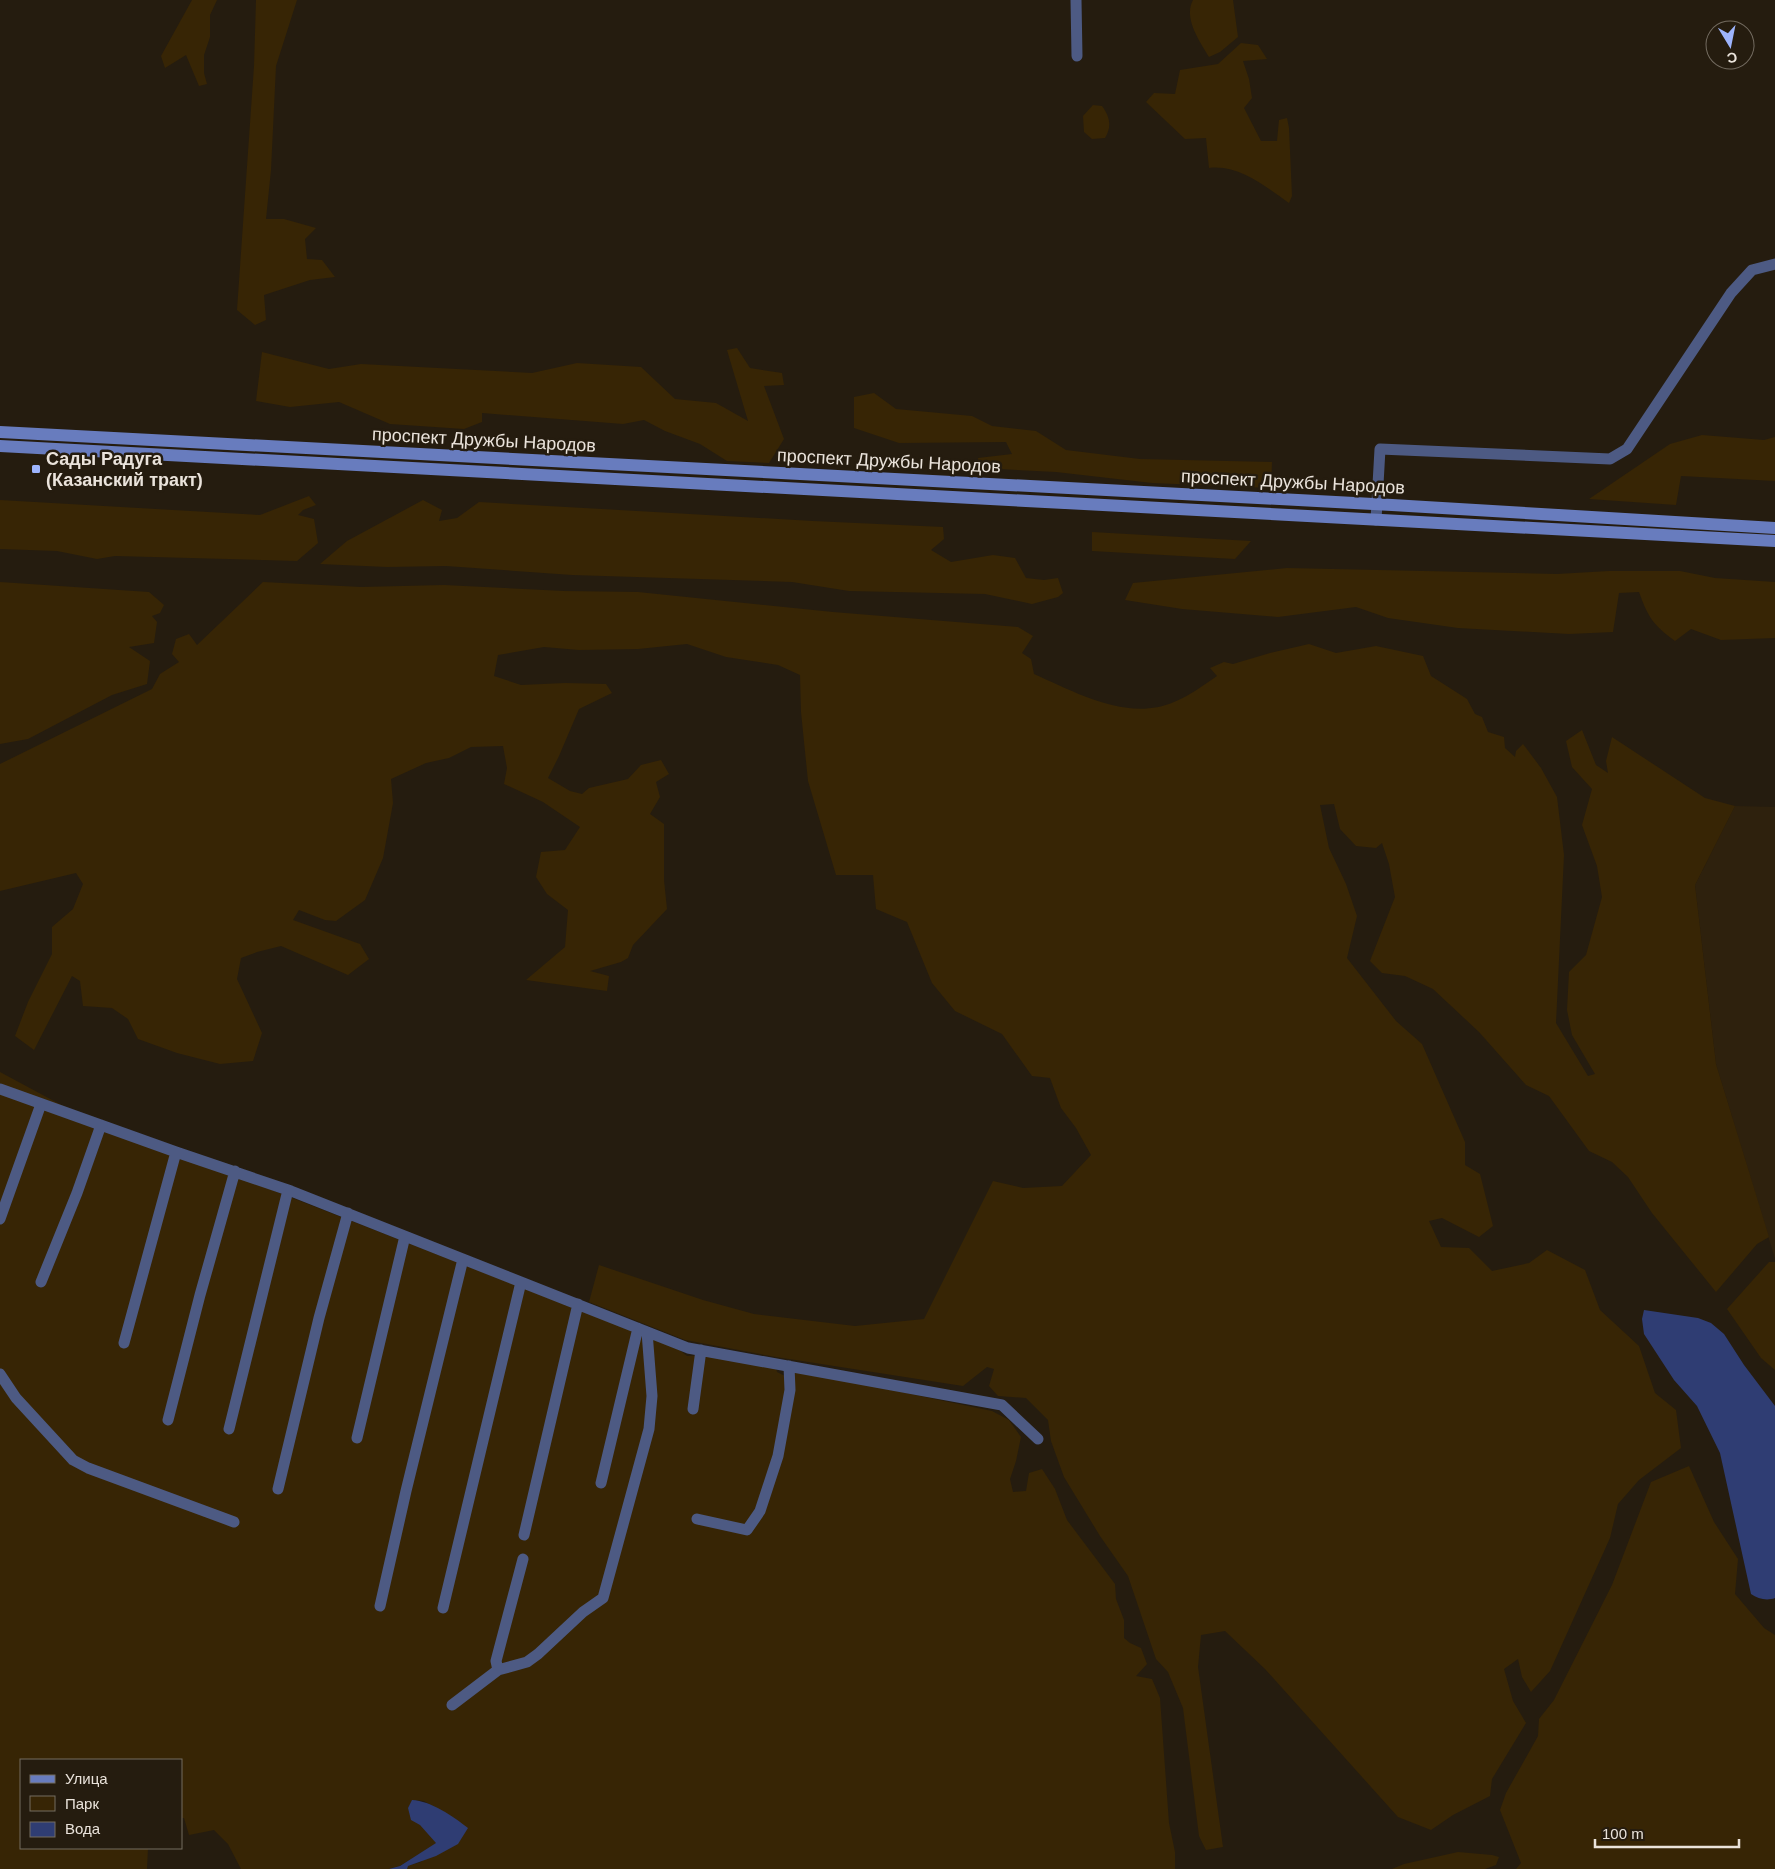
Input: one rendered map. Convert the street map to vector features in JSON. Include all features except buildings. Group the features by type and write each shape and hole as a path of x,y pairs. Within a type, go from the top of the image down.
{"main road":[{"name":"проспект Дружбы Народов","path":"0,432 1377,504 1775,528"},
{"name":"проспект Дружбы Народов","path":"0,446 1775,541"}],"street":[{"path":"1076,0 1077,56"},
{"path":"1376,520 1380,448 1610,459 1627,449 1731,293 1752,270 1775,264"},
{"path":"0,1089 288,1190 688,1348 1002,1406 1038,1440"},
{"path":"0,1218 41,1104"},
{"path":"41,1282 77,1193 101,1126"},
{"path":"124,1343 176,1152"},
{"path":"168,1420 200,1295 235,1171"},
{"path":"230,1429 288,1190"},
{"path":"278,1489 319,1318 348,1213"},
{"path":"357,1438 405,1236"},
{"path":"380,1606 463,1259"},
{"path":"442,1608 521,1282"},
{"path":"524,1535 578,1304"},
{"path":"601,1483 643,1330"},
{"path":"452,1705 498,1670 527,1662 583,1612 603,1598 649,1429 652,1396 643,1330"},
{"path":"693,1409 701,1350"},
{"path":"697,1519 747,1530 760,1511 778,1456 790,1390 790,1366"},
{"path":"0,1374 16,1398 73,1460 88,1468 234,1522"},
{"path":"498,1670 496,1661 523,1559"}],"shaded area":[{"path":"1735,806 1775,807 1775,1259 1716,1064 1695,885"}],"green space":[{"path":"192,0 217,0 210,15 210,37 204,55 204,73 207,84 199,86 186,55 165,68 161,56"},
{"path":"256,0 297,0 276,66 271,170 266,219 284,219 316,228 305,239 307,259 322,260 335,277 310,280 264,295 266,320 255,325 237,310 254,66"},
{"path":"1193,0 1233,0 1238,37 1220,52 1209,57 1197,37 1191,22 1190,7"},
{"path":"1241,43 1258,45 1267,59 1243,61 1249,79 1252,98 1244,108 1261,141 1277,141 1279,120 1287,118 1292,196 1289,203 1252,178 1241,173 1220,168 1209,168 1206,138 1185,139 1146,102 1154,93 1175,94 1180,70 1218,64"},
{"path":"1093,105 1102,106 1107,114 1109,129 1105,138 1092,139 1084,132 1083,116"},
{"path":"737,348 750,368 782,373 784,385 764,386 784,439 769,463 727,461 700,444 665,431 644,420 623,424 482,413 482,422 464,429 390,424 339,402 290,407 256,401 262,352 329,369 361,364 532,373 577,363 641,367 675,399 716,403 748,421 727,350"},
{"path":"874,393 896,409 972,416 992,426 1036,431 1066,450 1140,459 1272,462 1271,488 1152,483 1056,472 979,468 978,458 1012,454 1006,442 899,443 854,428 854,397"},
{"path":"1702,435 1764,440 1775,437 1775,481 1681,476 1676,505 1589,499 1670,444"},
{"path":"309,496 316,505 303,510 298,515 314,519 318,543 297,561 115,556 97,559 57,551 0,549 0,500 260,515"},
{"path":"423,500 442,510 439,521 457,518 479,502 943,527 944,539 931,550 951,562 993,555 1015,558 1026,578 1044,580 1058,578 1063,593 1058,597 1032,604 985,594 849,591 792,582 572,575 446,566 387,567 320,564 347,541"},
{"path":"1092,532 1251,541 1235,559 1092,551"},
{"path":"1287,568 1557,574 1609,571 1680,571 1715,578 1775,582 1775,638 1721,640 1691,629 1675,641 1652,620 1639,592 1619,593 1613,632 1569,634 1458,628 1388,618 1356,607 1278,617 1182,609 1125,600 1133,583"},
{"path":"0,582 149,592 164,605 160,613 152,616 157,622 154,643 129,647 150,661 147,684 112,695 28,739 0,744"},
{"path":"263,582 361,587 444,585 564,591 638,592 833,612 1018,627 1033,636 1022,653 1031,659 1034,674 1103,703 1139,709 1157,707 1185,697 1217,676 1210,668 1224,662 1233,664 1309,644 1336,653 1376,646 1423,656 1431,676 1467,699 1475,714 1482,717 1488,732 1504,737 1505,748 1515,757 1516,751 1523,744 1541,768 1557,797 1564,855 1556,1023 1588,1076 1595,1074 1572,1035 1567,1010 1569,972 1586,955 1602,897 1597,866 1582,825 1592,789 1572,767 1566,741 1582,730 1596,765 1608,773 1606,761 1612,737 1705,798 1735,806 1695,885 1716,1064 1769,1237 1757,1244 1716,1292 1652,1213 1628,1177 1612,1162 1589,1151 1549,1096 1526,1085 1479,1032 1433,989 1405,976 1382,973 1370,961 1395,897 1389,864 1382,843 1376,848 1356,846 1340,829 1334,804 1320,805 1329,848 1346,884 1357,916 1347,958 1396,1021 1422,1044 1465,1142 1465,1165 1480,1174 1493,1226 1479,1237 1442,1218 1429,1221 1441,1247 1469,1248 1492,1271 1529,1263 1547,1250 1585,1270 1600,1310 1639,1346 1655,1393 1676,1410 1681,1448 1639,1480 1618,1504 1610,1538 1550,1671 1531,1692 1522,1677 1518,1659 1504,1669 1513,1701 1526,1723 1492,1779 1490,1796 1453,1815 1431,1830 1398,1817 1265,1669 1225,1631 1201,1635 1198,1667 1223,1847 1206,1850 1199,1836 1183,1708 1168,1672 1156,1659 1128,1576 1100,1536 1064,1477 1051,1441 1048,1420 1026,1398 998,1396 989,1386 994,1369 987,1367 963,1386 776,1357 685,1340 589,1302 599,1265 703,1300 754,1314 855,1326 924,1319 993,1181 1023,1188 1062,1186 1091,1155 1076,1128 1061,1108 1050,1078 1032,1076 1002,1034 955,1011 932,983 907,922 876,909 873,875 836,875 808,781 801,712 800,675 778,665 726,657 687,644 638,649 579,650 544,647 498,655 494,676 521,685 606,684 612,693 579,709 548,778 570,791 582,794 589,788 628,779 641,765 661,760 669,774 656,782 660,797 650,814 664,824 664,880 667,909 633,945 628,958 621,962 590,971 609,976 607,991 526,980 565,947 568,910 547,894 536,877 541,852 565,850 580,827 543,802 504,784 507,768 503,746 471,747 449,758 426,763 391,779 393,803 383,858 365,900 336,921 325,920 299,910 293,920 360,944 369,959 348,975 281,946 241,958 237,979 262,1033 253,1061 220,1064 177,1053 138,1039 128,1019 112,1008 83,1006 80,981 72,976 34,1050 15,1036 28,1002 52,954 52,927 73,909 83,884 76,873 0,891 0,764 152,689 160,674 179,662 172,654 176,639 189,634 197,645"},
{"path":"0,1072 80,1115 677,1348 687,1356 707,1355 776,1368 777,1372 785,1376 795,1371 813,1376 844,1380 992,1411 1009,1420 1021,1437 1010,1479 1013,1492 1026,1491 1029,1473 1042,1469 1055,1489 1067,1520 1115,1584 1116,1599 1124,1620 1124,1638 1141,1648 1147,1664 1136,1676 1152,1679 1160,1698 1169,1823 1175,1852 1175,1869 407,1869 407,1866 421,1862 460,1822 424,1801 413,1800 408,1808 437,1843 400,1866 389,1869 241,1869 228,1844 214,1830 189,1835 184,1818 182,1818 182,1759 20,1759 20,1849 148,1849 147,1869 0,1869"},
{"path":"1769,1262 1775,1262 1775,1370 1761,1358 1727,1309"},
{"path":"1689,1466 1714,1522 1738,1559 1735,1594 1764,1628 1775,1635 1775,1869 1516,1869 1521,1863 1500,1810 1506,1793 1538,1736 1539,1719 1554,1700 1612,1585 1651,1482"},
{"path":"1458,1852 1499,1857 1496,1865 1485,1869 1392,1869 1404,1864"}],"water":[{"path":"1644,1310 1698,1318 1711,1323 1724,1334 1744,1365 1775,1406 1775,1598 1763,1599 1751,1594 1720,1453 1697,1406 1674,1380 1644,1334 1642,1319"},
{"path":"412,1800 434,1806 468,1828 458,1844 436,1856 408,1866 407,1869 389,1869 400,1866 436,1843 420,1825 411,1820 408,1808"}],"place":[{"name":"Сады Радуга (Казанский тракт)","path":"36,469"}]}
